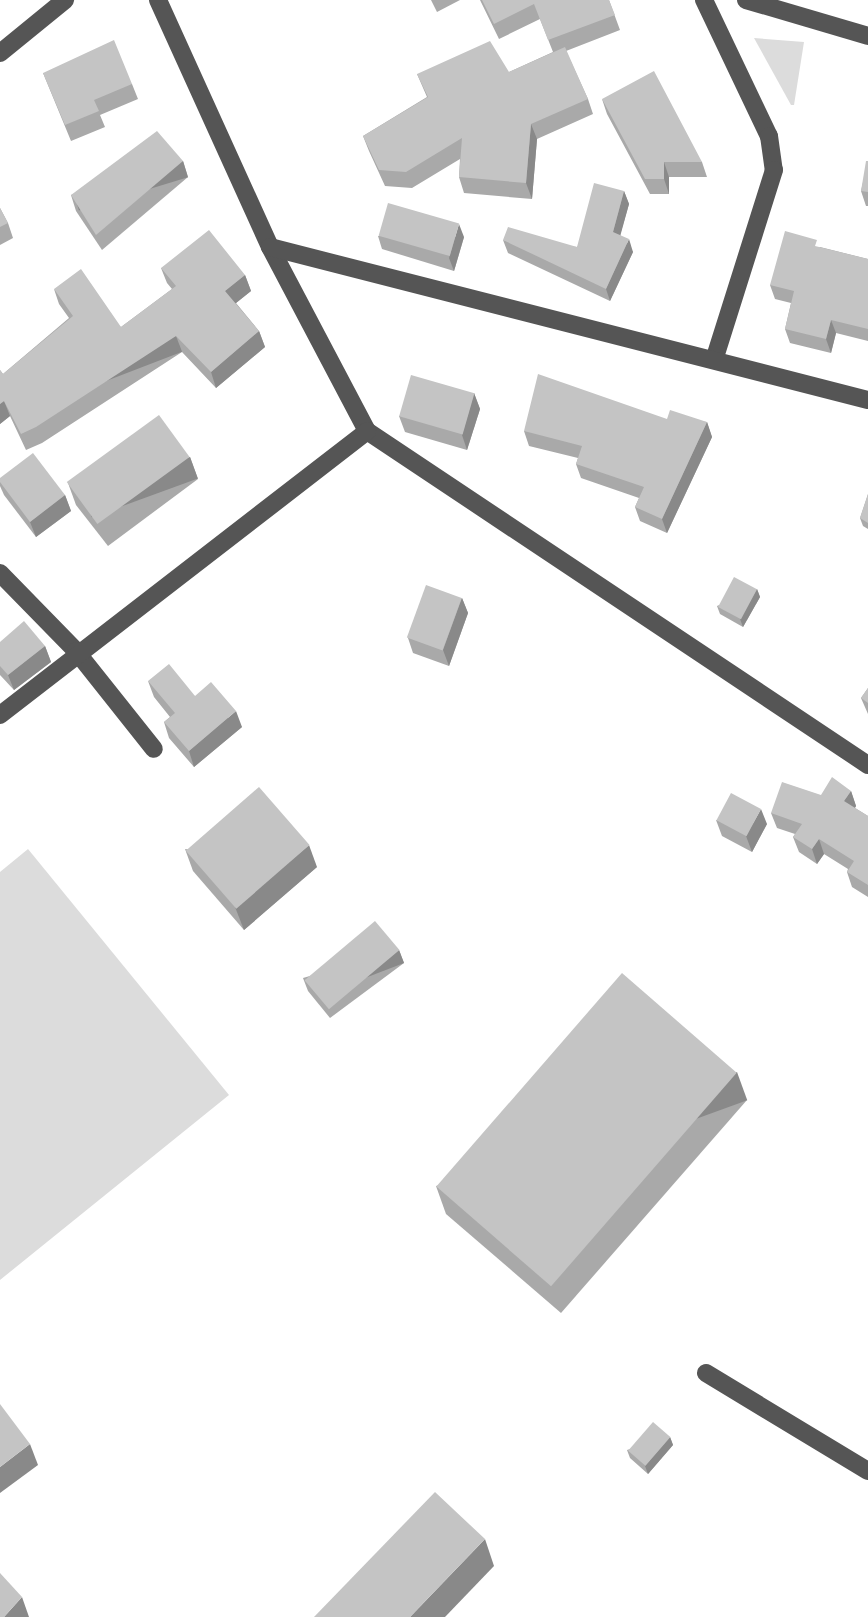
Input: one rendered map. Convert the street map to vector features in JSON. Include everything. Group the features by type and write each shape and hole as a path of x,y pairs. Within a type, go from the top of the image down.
{"street":[{"path":"0,53 65,0"},
{"path":"158,0 270,247 368,431 868,765"},
{"path":"704,0 769,136 774,170 714,360"},
{"path":"746,0 868,36"},
{"path":"270,247 868,400"},
{"path":"0,715 76,651 368,431"},
{"path":"0,573 76,651 154,749"},
{"path":"706,1373 868,1471"}],"shaded area":[{"path":"754,38 804,42 794,105 791,105"},
{"path":"28,849 229,1095 0,1280 0,872"}],"building":[{"path":"482,0 609,0 615,15 548,40 534,4 494,24"},
{"path":"114,40 132,84 94,100 99,111 65,125 43,73"},
{"path":"490,41 509,72 565,47 588,99 531,124 526,183 459,177 462,138 406,172 379,170 363,136 428,97 417,74"},
{"path":"654,71 702,162 664,162 664,179 645,179 602,99"},
{"path":"157,131 183,161 96,235 71,195"},
{"path":"868,161 868,192 861,191"},
{"path":"594,183 624,191 613,232 629,239 606,289 503,240 508,227 577,247"},
{"path":"388,203 459,223 450,256 379,236"},
{"path":"0,208 8,223 0,227"},
{"path":"209,230 245,275 225,291 259,331 211,372 176,336 21,434 4,401 0,404 0,370 3,374 73,316 54,289 81,269 121,327 176,286 161,268"},
{"path":"785,231 817,240 815,246 868,259 868,329 831,320 826,339 785,329 794,291 770,285"},
{"path":"538,374 667,419 670,410 707,422 662,519 635,507 644,487 576,464 582,446 524,431"},
{"path":"411,375 474,393 463,435 399,416"},
{"path":"159,415 190,457 97,524 67,482"},
{"path":"33,453 65,495 30,522 0,482 0,478"},
{"path":"868,494 868,523 860,518"},
{"path":"734,577 757,589 741,619 718,607"},
{"path":"426,585 462,598 443,651 407,638"},
{"path":"24,621 45,646 8,675 0,666 0,642"},
{"path":"169,664 195,696 211,682 236,711 189,751 164,722 175,713 148,681"},
{"path":"868,688 868,703 861,698"},
{"path":"832,777 851,791 844,801 868,816 868,885 847,872 854,861 819,839 812,849 793,837 802,824 771,813 782,782 821,795"},
{"path":"259,787 310,845 236,909 186,851"},
{"path":"731,793 761,809 746,836 716,820"},
{"path":"375,921 399,950 329,1009 305,980"},
{"path":"622,973 737,1073 551,1286 436,1187"},
{"path":"0,1404 30,1444 0,1467"},
{"path":"653,1422 670,1437 645,1466 628,1451"},
{"path":"435,1492 485,1539 410,1617 314,1617"},
{"path":"0,1573 22,1597 4,1617 0,1617"}]}
